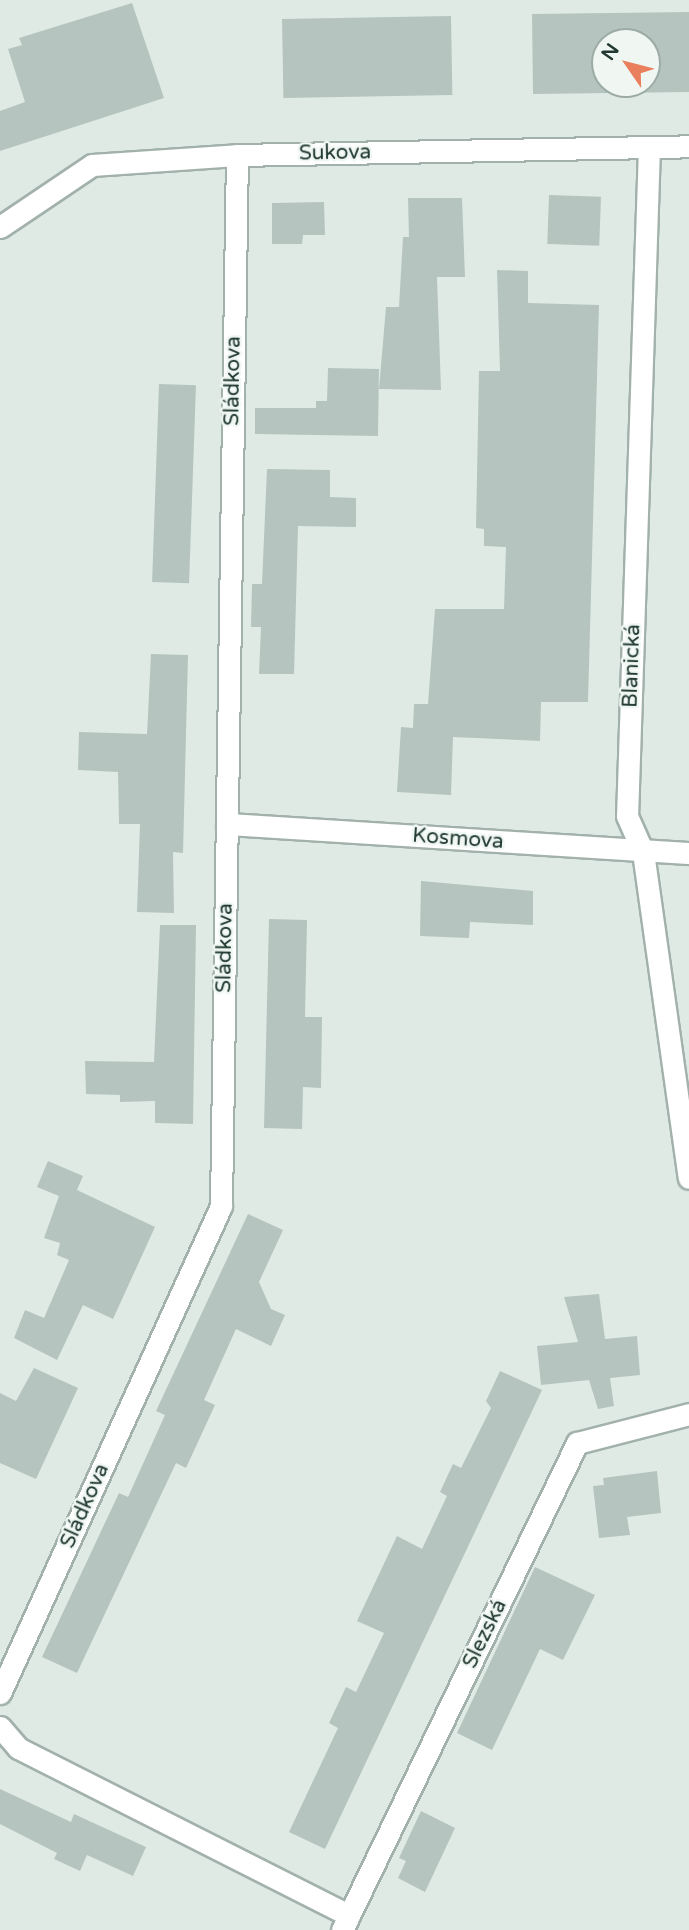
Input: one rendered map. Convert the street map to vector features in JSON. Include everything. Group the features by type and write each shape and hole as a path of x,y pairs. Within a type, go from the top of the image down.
{"street":[{"name":"Sukova","path":"0,227 92,165 237,155 689,146"},
{"name":"Blanická","path":"649,147 627,816 643,852 689,1178"},
{"name":"Sládkova","path":"0,1693 220,1206 237,155"},
{"name":"Kosmova","path":"227,824 689,853"},
{"name":"Slezská","path":"346,1923 577,1443 689,1414"},
{"path":"0,1727 18,1748 346,1923"}],"building":[{"path":"132,3 164,98 0,151 0,111 25,102 8,49 22,45 19,38"},
{"path":"689,12 689,92 661,92 661,28 591,28 591,93 533,94 532,14"},
{"path":"451,16 452,95 283,98 282,19"},
{"path":"549,195 601,197 599,246 547,244"},
{"path":"408,198 462,198 465,277 437,277 441,390 379,389 386,307 399,307 403,237 409,237"},
{"path":"324,202 325,235 303,235 302,244 272,244 272,203"},
{"path":"497,270 528,271 528,303 599,305 588,702 541,702 540,741 453,737 451,795 397,792 401,727 413,728 414,704 428,704 435,609 504,609 506,547 484,546 484,529 476,528 479,371 500,371"},
{"path":"328,368 379,369 378,436 255,434 255,408 316,408 316,401 327,401"},
{"path":"159,384 196,385 189,583 152,582"},
{"path":"267,469 330,470 330,497 356,498 356,527 298,526 294,674 259,674 261,627 251,627 252,584 262,584"},
{"path":"151,654 188,655 183,853 173,852 174,913 137,912 140,824 119,824 118,772 78,770 79,732 147,734"},
{"path":"421,881 533,891 533,925 470,922 469,938 420,936"},
{"path":"269,919 307,920 305,1017 322,1017 321,1088 303,1087 302,1129 264,1128"},
{"path":"160,925 196,925 193,1124 155,1123 155,1101 120,1102 120,1095 86,1094 85,1061 154,1062"},
{"path":"48,1161 83,1176 77,1190 155,1227 113,1319 83,1305 57,1360 14,1338 25,1310 44,1318 69,1260 57,1255 60,1243 44,1238 59,1196 37,1187"},
{"path":"248,1214 283,1230 259,1282 271,1309 285,1315 271,1346 236,1329 204,1400 215,1405 186,1468 176,1463 77,1673 42,1657 119,1493 128,1497 165,1415 156,1411"},
{"path":"599,1294 605,1339 637,1336 640,1375 610,1378 614,1406 598,1409 589,1380 541,1385 537,1346 578,1342 564,1297"},
{"path":"34,1368 78,1388 36,1479 0,1463 0,1393 16,1401"},
{"path":"500,1371 542,1390 325,1849 289,1832 338,1728 329,1723 346,1687 356,1692 384,1633 357,1621 397,1536 422,1549 447,1496 440,1492 453,1464 461,1468 491,1408 486,1401"},
{"path":"657,1471 661,1513 627,1517 630,1535 599,1538 593,1486 604,1485 603,1478"},
{"path":"535,1567 595,1595 563,1660 540,1649 492,1750 457,1733"},
{"path":"0,1789 71,1822 74,1814 146,1847 133,1876 87,1855 80,1871 54,1859 57,1853 0,1824"},
{"path":"421,1811 455,1828 425,1892 398,1878 406,1861 399,1858"}]}
